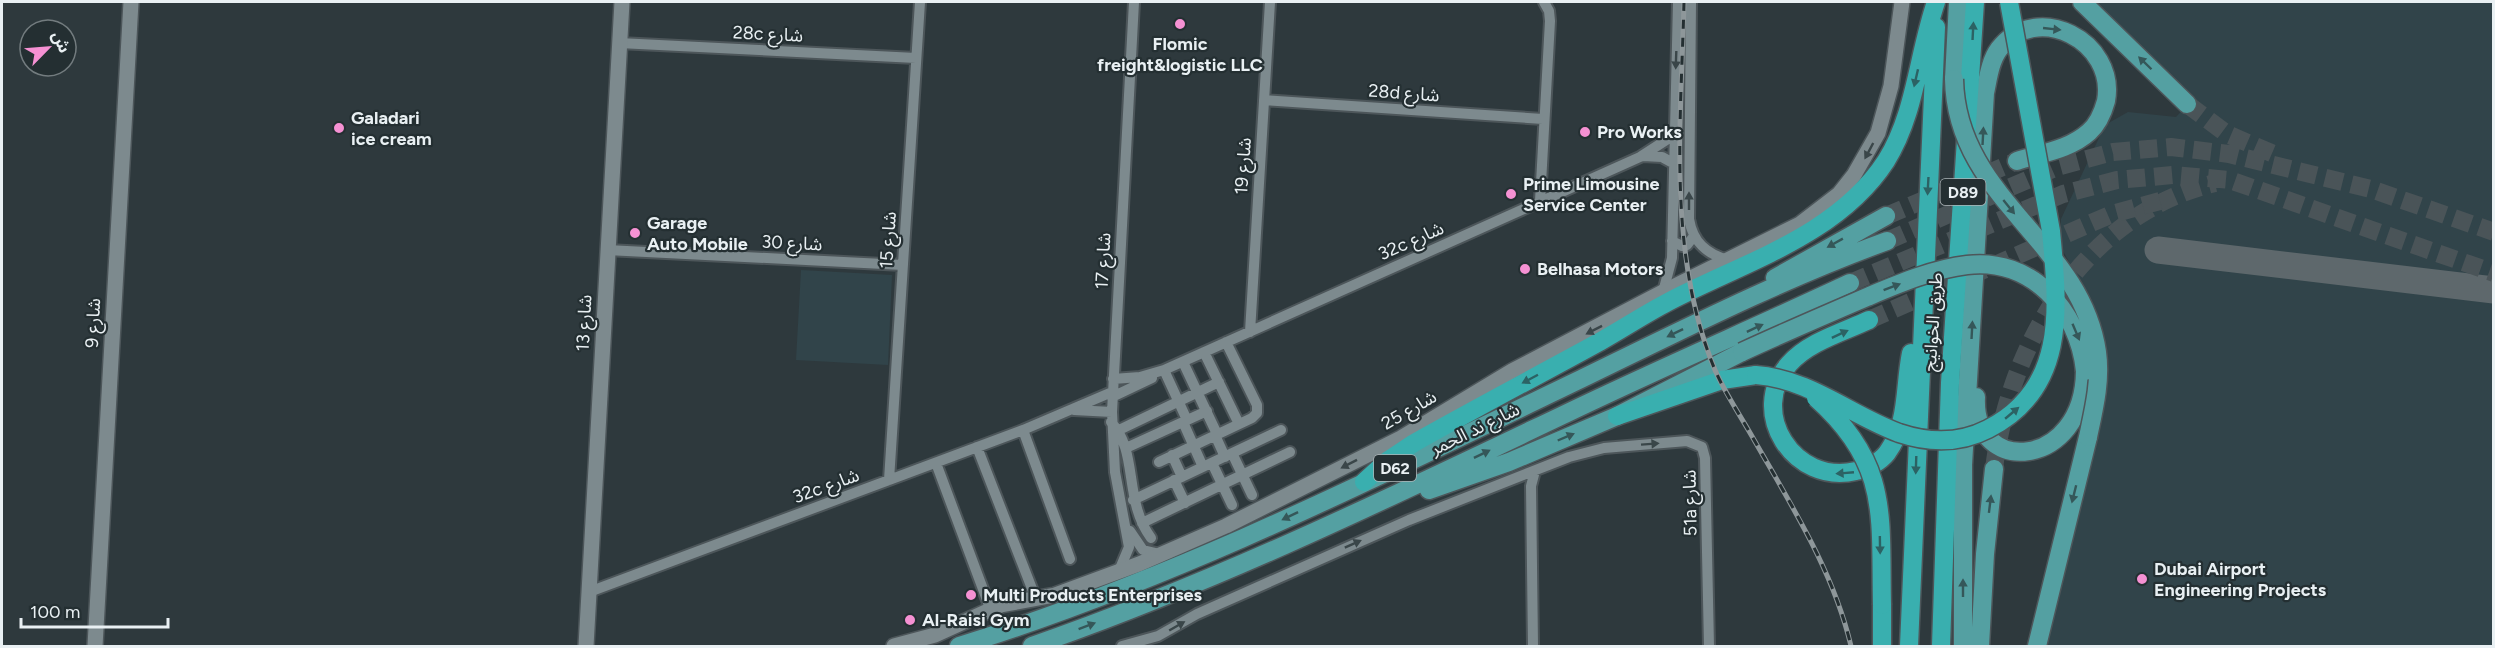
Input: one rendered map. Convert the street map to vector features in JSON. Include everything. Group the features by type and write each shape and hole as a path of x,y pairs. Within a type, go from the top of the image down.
{"highway":[{"name":"طريق الخوانيج","path":"1909,646 1937,2"},
{"path":"1364,482 1387,460 1414,443 1667,303 1817,228 1849,204 1876,175 1897,141 1910,103 1927,30 1937,2"},
{"name":"طريق الخوانيج","path":"1941,646 1950,383 1975,2"},
{"path":"1617,416 1716,382 1756,375 1780,378 1804,387 1900,433 1923,439 1946,441 1980,433 2001,422 2027,398 2040,379 2049,357 2056,322 2053,249 2009,2"},
{"path":"1869,320 1802,353 1790,363 1778,384 1774,407 1781,438 1796,457 1815,470 1845,474 1873,465 1885,456 1893,444 1903,417 1909,363 1922,323"},
{"path":"1804,387 1850,432 1865,456 1875,481 1880,515 1882,646"}],"main road":[{"path":"1958,2 1954,93 1965,141 1991,184 2068,278 2091,325 2097,352 2098,377 2088,437 2037,646"},
{"path":"2082,2 2187,104"},
{"path":"1963,646 1963,465 1988,78 1999,50 2008,40 2032,29 2057,28 2092,48 2103,66 2107,94 2104,108 2090,131 2079,139 2017,161"},
{"path":"1728,308 1798,263 1887,216"},
{"name":"شارع ند الحمر","path":"959,646 1056,614 1156,576 1364,482 1728,308 1887,241"},
{"path":"1373,506 1502,465 1617,416 1742,352 1895,286 1956,266 1980,264 2016,272 2052,295 2073,324 2083,355 2085,371 2079,407 2064,433 2054,442 2034,451 2012,451 1992,442 1980,424 1976,404 1977,370 1971,356"},
{"name":"شارع ند الحمر","path":"1032,646 1160,599 1373,506 1563,415 1850,283"},
{"path":"1980,646 1983,576 1994,469"}],"street":[{"name":"شارع 9","path":"96,646 130,2"},
{"name":"شارع 13","path":"586,646 622,2"},
{"name":"شارع 15","path":"889,480 920,2"},
{"name":"شارع 17","path":"1119,571 1129,547 1115,472 1112,394 1134,2"},
{"name":"شارع 19","path":"1250,332 1270,2"},
{"path":"1540,201 1550,21 1544,2"},
{"path":"1663,292 1672,258 1678,2"},
{"path":"1692,2 1689,219 1694,236 1708,252 1728,260"},
{"name":"شارع 25","path":"894,646 935,635 990,608 1036,599 1119,571 1226,526 1393,442 1506,375 1663,292 1800,224 1839,194 1854,175 1878,133 1886,110 1901,7"},
{"name":"28c شارع","path":"619,43 916,58"},
{"name":"28d شارع","path":"1264,100 1543,119"},
{"name":"32c شارع","path":"589,592 1143,383 1162,371 1640,157 1674,135"},
{"path":"1640,157 1655,155 1669,159 1673,163"},
{"path":"1672,241 1676,245 1687,245 1694,236"},
{"name":"شارع 30","path":"607,250 903,265"},
{"path":"1159,462 1255,416 1258,409 1226,342"},
{"path":"1204,352 1239,424"},
{"path":"1183,362 1216,435 1243,475 1252,495"},
{"name":"32c شارع","path":"1113,379 1162,371"},
{"path":"1162,371 1179,402 1193,446 1223,485 1232,505"},
{"path":"1151,538 1142,524 1133,500 1126,448 1114,421 1179,402 1219,382"},
{"name":"32c شارع","path":"1074,410 1114,421"},
{"path":"1126,448 1207,411"},
{"path":"1023,430 1070,558"},
{"path":"1133,500 1281,430"},
{"name":"51a شارع","path":"1122,646 1158,636 1197,614 1409,519 1592,450 1687,441 1701,447 1705,458 1709,646"},
{"path":"977,447 1036,599"},
{"path":"1142,524 1290,452"},
{"path":"1172,456 1185,503"},
{"path":"936,463 990,608"},
{"path":"1533,646 1531,481 1535,471"},
{"path":"1513,479 1524,489 1532,504"},
{"name":"شارع 17","path":"1125,521 1139,546 1149,553 1160,554"}],"shaded area":[{"path":"2087,2 2493,2 2493,646 2030,646 2053,539 2084,417 2087,296 2061,247 2061,219 2105,125 2128,112 2176,117 2192,100"},
{"path":"801,270 892,275 888,365 796,360"}],"taxiway":[{"path":"2158,250 2494,290"}],"tunnel":[{"path":"2187,104 2227,134 2276,155"},
{"path":"1887,241 2057,167 2113,152 2171,147 2229,154 2371,189 2494,232"},
{"path":"1886,216 2017,161"},
{"path":"1850,283 2063,194 2117,180 2173,175 2230,180 2494,273"},
{"path":"1994,469 2002,422 2017,376 2036,331 2061,290 2092,254 2128,223 2169,199 2215,183"},
{"path":"1869,320 2112,214 2160,201"}],"railway":[{"path":"1684,2 1680,188 1689,281 1700,326 1723,387 1796,513 1822,564 1851,646"}],"place":[{"name":"Flomic freight&logistic LLC","path":"1180,24"},
{"name":"Galadari ice cream","path":"339,128"},
{"name":"Pro Works","path":"1585,132"},
{"name":"Prime Limousine Service Center","path":"1511,194"},
{"name":"Garage Auto Mobile","path":"635,233"},
{"name":"Belhasa Motors","path":"1525,269"},
{"name":"Dubai Airport Engineering Projects","path":"2142,579"},
{"name":"Multi Products Enterprises","path":"971,595"},
{"name":"Al-Raisi Gym","path":"910,620"}]}
